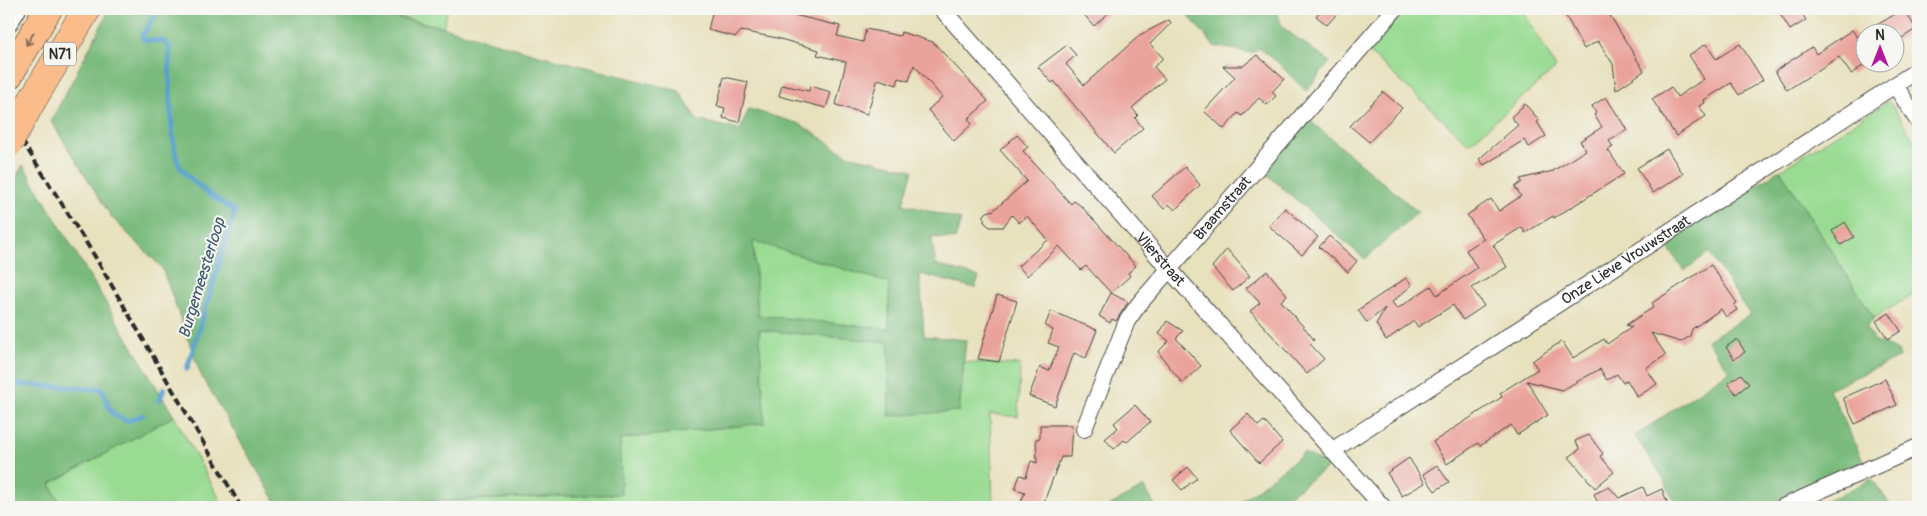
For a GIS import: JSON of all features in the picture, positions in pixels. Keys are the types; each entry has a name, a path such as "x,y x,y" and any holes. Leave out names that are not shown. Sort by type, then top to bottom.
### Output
{"highway":[{"name":"N71","path":"10,73 48,9"},
{"name":"N71","path":"9,143 87,9"}],"street":[{"path":"9,24 18,9"},
{"name":"Vlierstraat","path":"942,9 1168,269 1383,507"},
{"name":"Braamstraat","path":"1084,428 1127,321 1168,269 1395,9"},
{"name":"Onze Lieve Vrouwstraat","path":"1333,450 1918,70"},
{"path":"1896,85 1918,120"},
{"path":"1782,507 1918,447"}],"green space":[{"path":"110,9 354,9 443,27 535,54 679,91 697,120 740,130 749,109 800,124 847,155 913,170 903,204 961,220 955,239 931,237 936,265 979,277 975,288 920,274 924,336 966,340 959,411 889,416 889,342 759,330 765,423 620,439 621,494 279,507 201,375 162,268 112,218 51,121","holes":["753,241 889,283 889,329 758,315"]},
{"path":"364,9 448,9 443,27"},
{"path":"1183,9 1275,9 1283,28 1330,62 1306,91 1275,60 1259,48 1251,53 1214,46"},
{"path":"1405,9 1522,9 1556,68 1469,144 1369,52"},
{"path":"1889,101 1918,147 1918,292 1874,318 1780,170"},
{"path":"1309,120 1418,212 1365,259 1264,172"},
{"path":"23,165 174,416 50,484 62,507 9,507 9,191"},
{"path":"1780,170 1874,318 1866,328 1874,340 1898,351 1900,357 1829,389 1864,463 1762,507 1677,507 1661,474 1635,436 1729,371 1707,340 1750,315 1709,252 1684,271 1665,243"},
{"path":"753,241 889,283 889,330 758,315"},
{"path":"759,330 889,342 889,415 959,411 964,362 1020,365 1018,417 990,414 993,507 318,507 621,494 620,439 764,423"},
{"path":"174,416 224,507 62,507 50,484"},
{"path":"1304,453 1329,466 1273,507 1234,507"},
{"path":"1872,479 1892,507 1815,507"},
{"path":"1144,487 1156,507 1107,507"}],"building":[{"path":"713,9 753,9 772,12 773,9 779,9 795,12 794,15 840,26 837,36 863,42 866,29 900,36 901,32 933,42 988,101 968,119 972,124 954,141 928,110 942,97 914,65 909,81 899,78 897,85 878,79 867,114 836,105 846,62 817,55 819,50 777,38 741,31 736,37 708,30"},
{"path":"1079,9 1113,9 1094,26"},
{"path":"1322,9 1341,9 1327,25 1316,16"},
{"path":"1562,9 1606,9 1644,71 1616,90 1613,64 1598,41 1584,49"},
{"path":"1777,9 1799,9 1806,20 1790,30"},
{"path":"1904,9 1916,29 1904,37 1904,22 1882,22"},
{"path":"1169,20 1171,23 1150,44 1163,58 1154,67 1165,79 1132,108 1138,115 1135,118 1143,128 1114,153 1054,81 1052,83 1038,67 1067,45 1076,55 1066,64 1084,85 1140,35"},
{"path":"1852,30 1854,33 1854,72 1851,74 1839,57 1787,90 1775,71 1812,47 1816,54"},
{"path":"1706,44 1716,59 1740,44 1763,80 1739,95 1731,83 1704,100 1705,103 1699,106 1706,116 1676,136 1652,99 1671,87 1677,97 1704,79 1689,55"},
{"path":"1257,55 1284,79 1272,92 1276,96 1267,105 1259,98 1242,116 1238,113 1224,129 1204,111 1235,77 1223,66 1243,66"},
{"path":"724,77 748,82 739,122 723,118 725,108 717,106"},
{"path":"782,85 809,91 810,86 831,92 826,108 779,96"},
{"path":"1383,92 1402,108 1369,142 1350,126"},
{"path":"1606,97 1627,130 1609,141 1613,147 1608,150 1624,174 1554,218 1553,216 1525,233 1522,227 1493,245 1507,267 1472,288 1484,306 1463,320 1453,305 1418,327 1414,321 1386,340 1376,324 1385,308 1367,323 1358,310 1406,278 1412,285 1392,302 1397,309 1431,286 1437,295 1477,268 1466,250 1484,239 1467,215 1491,199 1499,211 1521,196 1515,187 1522,182 1520,179 1553,171 1586,150 1580,141 1602,127 1594,115 1596,113 1592,106"},
{"path":"1525,104 1539,120 1537,122 1546,136 1529,147 1524,140 1484,165 1479,159 1518,125 1511,117"},
{"path":"1017,135 1028,147 1023,151 1071,204 1074,201 1081,206 1136,266 1128,273 1130,276 1111,293 1086,266 1081,270 1059,246 1027,276 1018,266 1048,240 1027,216 1019,223 1012,215 1003,227 990,227 984,222 984,215 987,212 994,210 1027,181 1000,150"},
{"path":"1667,149 1683,174 1653,193 1637,168"},
{"path":"1185,167 1200,185 1175,210 1169,204 1164,209 1152,196"},
{"path":"1285,208 1318,237 1302,255 1269,226"},
{"path":"1845,222 1854,237 1841,245 1832,231"},
{"path":"1329,236 1357,261 1348,272 1319,247"},
{"path":"1227,249 1250,276 1233,291 1212,267"},
{"path":"1711,265 1737,303 1734,305 1737,310 1726,317 1721,309 1692,329 1690,336 1681,342 1651,333 1666,355 1646,368 1657,384 1637,397 1627,380 1623,383 1617,374 1607,380 1600,369 1562,390 1527,381 1548,415 1517,435 1511,425 1480,446 1478,443 1447,464 1433,442 1502,397 1500,393 1538,369 1532,361 1562,341 1573,358 1604,339 1607,344 1632,327 1626,325 1654,307 1652,303"},
{"path":"1267,271 1287,295 1281,301 1314,340 1310,344 1324,359 1307,374 1250,311 1260,303 1246,288"},
{"path":"1111,293 1128,302 1116,321 1112,319 1110,323 1099,316"},
{"path":"997,295 1017,301 999,362 978,359"},
{"path":"1051,311 1097,330 1086,358 1074,353 1055,406 1029,396 1040,367 1049,371 1059,347 1048,343 1053,330 1045,326"},
{"path":"1889,313 1901,331 1888,339 1876,321"},
{"path":"1167,321 1183,331 1176,338 1201,366 1182,383 1158,352 1169,341 1159,334"},
{"path":"1737,339 1745,352 1734,359 1726,347"},
{"path":"1741,374 1749,384 1736,394 1728,383"},
{"path":"1885,379 1897,405 1855,424 1843,398"},
{"path":"1135,405 1150,422 1127,442 1124,440 1114,449 1105,439 1118,428 1114,423"},
{"path":"1248,414 1258,426 1264,421 1282,442 1259,463 1230,430"},
{"path":"1040,425 1072,425 1070,457 1061,457 1042,507 1019,507 1025,492 1015,489 1020,475 1026,477 1031,461 1037,463 1036,439 1040,438"},
{"path":"1589,435 1603,454 1600,456 1614,472 1595,488 1569,457 1580,449 1575,441"},
{"path":"1409,458 1425,483 1402,496 1387,473"},
{"path":"1437,465 1449,482 1435,491 1423,474"},
{"path":"1188,467 1197,478 1182,490 1173,480"},
{"path":"1609,487 1619,498 1643,487 1647,496 1662,489 1669,507 1597,507 1599,506 1594,494"}],"waterway":[{"name":"Burgemeesterloop","path":"159,9 142,36 144,40 163,41 169,46 172,129 177,159 181,168 193,181 235,211 187,369"},
{"name":"Burgemeesterloop","path":"9,384 102,389 110,409 115,415 127,421 143,415"},
{"name":"Burgemeesterloop","path":"160,400 164,388"}],"railway":[{"path":"9,120 94,255 241,507"}]}
